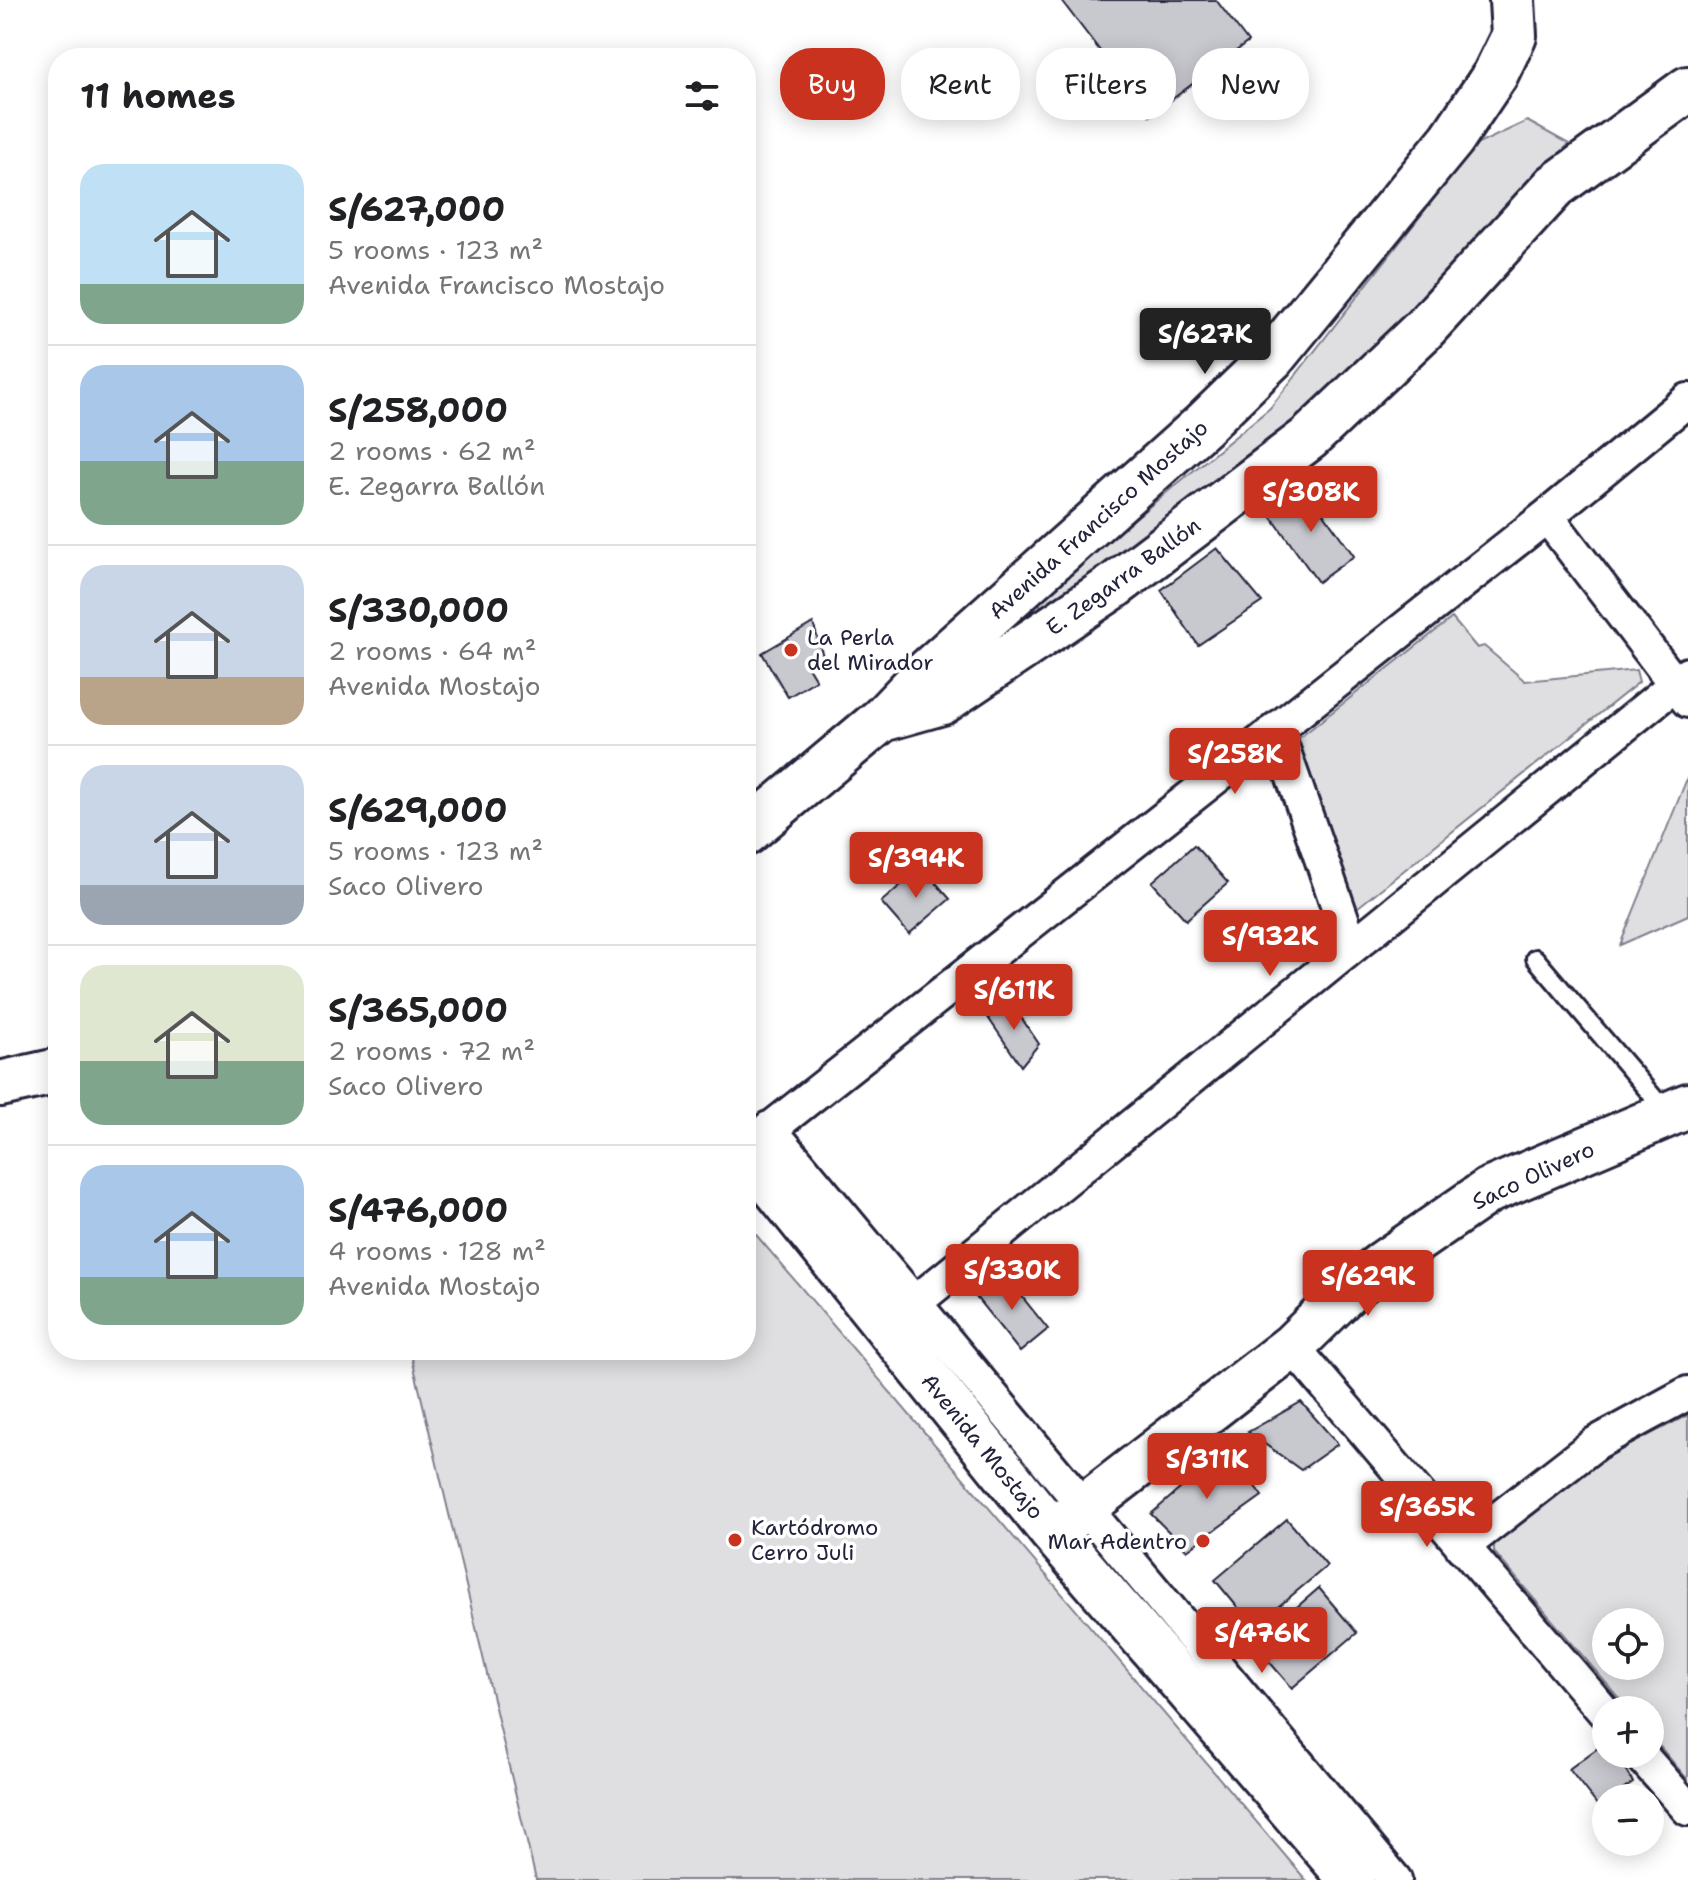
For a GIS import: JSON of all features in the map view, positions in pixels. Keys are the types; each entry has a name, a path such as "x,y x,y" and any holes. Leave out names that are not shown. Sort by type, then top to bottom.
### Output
{"street":[{"name":"Avenida Francisco Mostajo","path":"882,719 929,670 1203,425 1273,357 1460,126 1495,75 1514,36 1512,0"},
{"name":"E. Zegarra Ballón","path":"756,825 882,719 942,702 1114,586 1309,438 1423,330 1555,186 1688,89"},
{"path":"756,1141 1547,516 1688,400"},
{"path":"900,1315 1352,947 1683,686 1547,516"},
{"path":"1276,729 1352,947"},
{"path":"0,1084 48,1073"},
{"name":"Saco Olivero","path":"1069,1519 1292,1346 1348,1291 1488,1191 1678,1110"},
{"name":"Avenida Mostajo","path":"756,1145 1069,1519 1352,1880"},
{"path":"1292,1346 1592,1698"},
{"path":"1462,1547 1596,1443 1688,1393"},
{"path":"1069,1519 1395,1880"},
{"path":"1652,1768 1688,1809"}],"lane":[{"path":"1535,958 1678,1110"}],"shaded area":[{"path":"1527,121 1569,144 1289,436 1055,615 1034,601 1270,408 1476,145"},
{"path":"1452,618 1477,648 1484,646 1525,681 1636,670 1639,682 1357,908 1289,746"},
{"path":"1688,776 1688,915 1620,945"},
{"name":"Kartódromo Cerro Juli","path":"756,1235 1306,1880 536,1880 412,1360 756,1360"},
{"path":"1688,1415 1688,1780 1664,1752 1664,1696 1617,1696 1603,1680 1664,1680 1664,1608 1592,1608 1592,1667 1494,1552 1494,1541 1600,1460"}],"building":[{"path":"1061,0 1216,0 1248,42 1240,48 1192,48 1192,84 1176,96 1176,48 1098,48"},
{"path":"1304,486 1354,556 1318,582 1268,512"},
{"path":"1217,548 1262,602 1198,645 1161,590"},
{"path":"813,623 823,656 807,665 816,680 788,697 762,653"},
{"path":"1194,845 1228,883 1186,920 1152,882"},
{"path":"922,867 950,899 909,934 881,902"},
{"path":"1010,1001 1039,1044 1021,1066 987,1016"},
{"path":"1003,1273 1048,1329 1020,1352 975,1296"},
{"path":"1301,1402 1338,1444 1301,1470 1248,1432"},
{"path":"1227,1448 1262,1496 1187,1550 1151,1514"},
{"path":"1287,1519 1327,1566 1254,1627 1215,1580"},
{"path":"1319,1588 1357,1633 1292,1688 1254,1644"},
{"path":"1592,1752 1592,1768 1626,1768 1633,1783 1592,1784 1592,1798 1569,1769"}],"place":[{"name":"La Perla del Mirador","path":"791,650"},
{"name":"Kartódromo Cerro Juli","path":"735,1540"},
{"name":"Mar Adentro","path":"1203,1541"}]}
